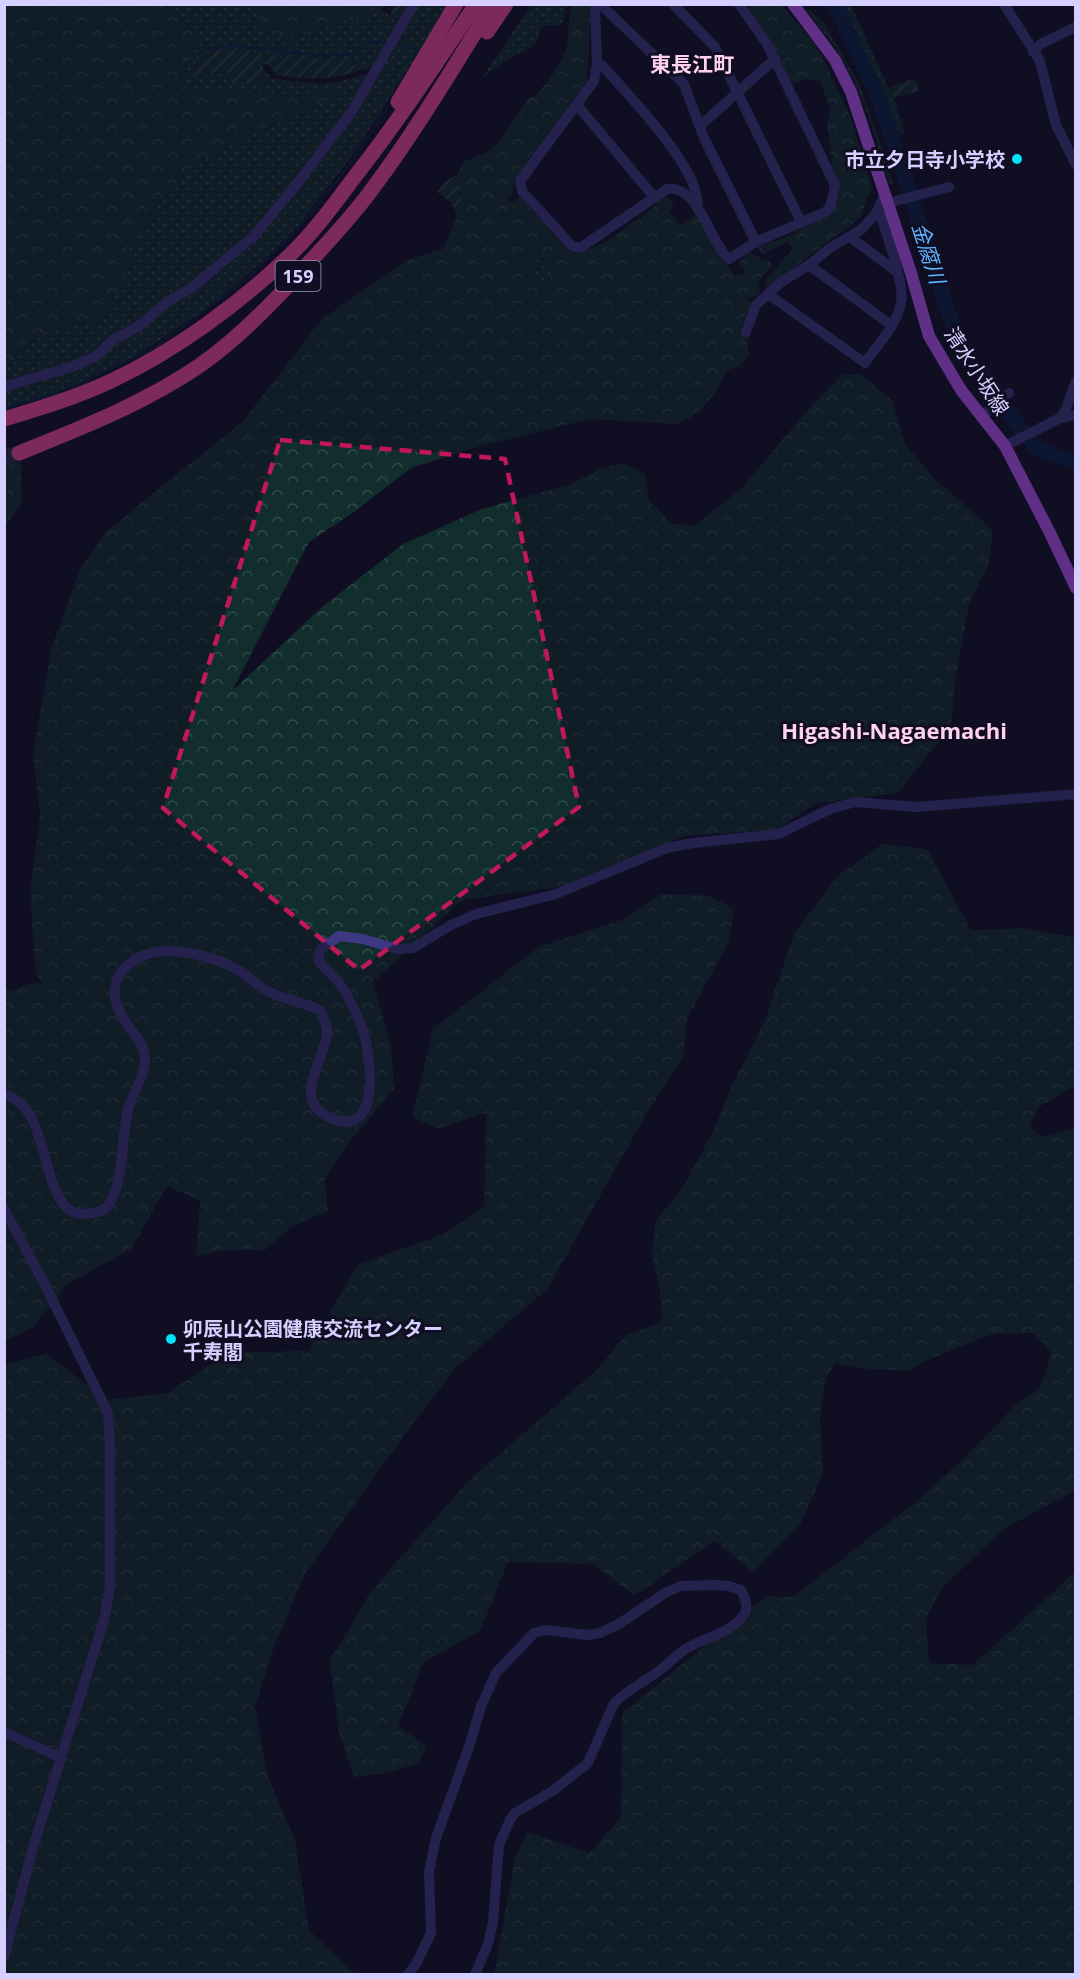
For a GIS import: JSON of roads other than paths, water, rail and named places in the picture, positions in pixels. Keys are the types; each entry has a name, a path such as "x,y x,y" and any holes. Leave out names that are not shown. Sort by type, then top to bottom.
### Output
{"highway":[{"name":"159","path":"323,218 381,130 456,4"},
{"name":"159","path":"4,419 52,405 112,380 189,336 264,279 291,254 323,218 382,142 476,4"},
{"name":"159","path":"393,159 493,4"},
{"name":"159","path":"19,453 101,420 153,394 200,365 243,330 343,225 447,89 506,4"}],"main road":[{"name":"清水小坂線","path":"793,4 835,60 851,92 929,336 961,390 1009,443 1076,588"}],"street":[{"path":"4,387 74,366 98,355 113,340 140,326 166,303 190,289 254,236 352,111 414,4"},
{"path":"739,4 775,59 835,185 830,208 727,258 684,191 667,189 580,248 572,246 530,201 522,191 520,181 594,81 597,63 595,9 598,4 684,84 704,138 756,242"},
{"path":"673,4 715,47 801,222"},
{"path":"1004,4 1040,61 1056,125 1076,165"},
{"path":"1033,52 1042,43 1076,27"},
{"path":"701,125 775,59"},
{"path":"597,63 603,66 673,148 695,187 697,208"},
{"path":"577,105 655,198"},
{"path":"746,332 756,305 781,282 862,229 877,213 886,198 949,187"},
{"path":"768,294 865,363 891,325 902,302 897,272 881,216 877,213"},
{"path":"850,237 897,272"},
{"path":"808,265 891,325"},
{"path":"1054,420 1066,409 1076,381"},
{"path":"985,414 1009,393"},
{"path":"1009,443 1054,420 1076,415"},
{"path":"4,1094 21,1103 31,1118 60,1198 72,1211 91,1214 102,1211 110,1204 118,1178 129,1106 145,1062 144,1049 116,1008 115,987 122,970 140,957 153,952 178,952 218,961 242,973 267,991 320,1010 327,1033 312,1085 312,1096 316,1108 332,1119 343,1122 354,1120 361,1115 370,1096 370,1062 364,1032 347,996 341,985 318,960 321,949 339,936 397,949 413,948 451,925 476,914 556,894 667,848 778,834 830,809 855,802 917,807 1076,794"},
{"path":"4,1209 43,1281 108,1413 111,1449 110,1586 96,1650 34,1844 4,1957"},
{"path":"408,1974 416,1964 431,1933 429,1872 434,1848 482,1706 496,1673 534,1633 558,1630 587,1635 600,1633 620,1624 665,1593 681,1586 722,1585 741,1590 747,1602 744,1615 731,1627 680,1652 657,1673 621,1696 614,1703 588,1763 554,1790 515,1814 510,1820 499,1845 493,1923 488,1944 475,1974"},
{"path":"4,1732 62,1758"}],"waterway":[{"name":"金腐川","path":"835,4 880,101 945,303 968,357 1038,449 1076,463"},
{"path":"202,51 232,45 324,56 351,54 370,43 388,41"},
{"path":"397,43 422,51"},
{"path":"4,408 54,395 153,349 252,275 309,216 355,157 391,101"}],"tunnel":[{"path":"4,457 19,453"}],"place":[{"name":"市立夕日寺小学校","path":"1017,159"},
{"name":"卯辰山公園健康交流センター 千寿閣","path":"171,1339"}],"district":[{"name":"東長江町","path":"692,64"},
{"name":"Higashi-Nagaemachi","path":"894,730"}]}
